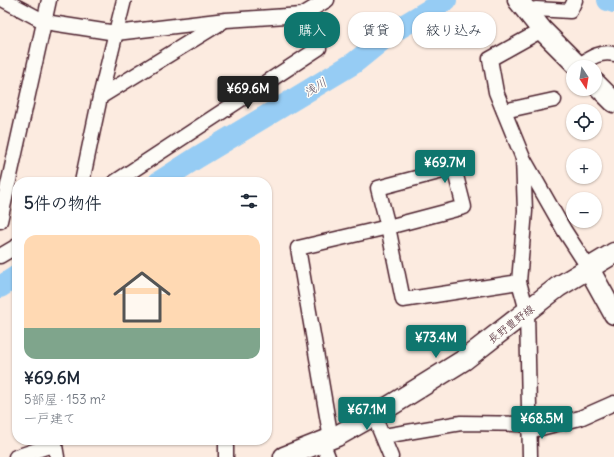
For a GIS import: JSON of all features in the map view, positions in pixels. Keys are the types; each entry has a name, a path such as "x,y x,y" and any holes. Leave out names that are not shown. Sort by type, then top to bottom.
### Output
{"street":[{"path":"0,221 50,0"},
{"path":"83,177 100,97 124,0"},
{"path":"307,12 327,0"},
{"path":"4,3 45,22 116,33 226,20 284,16"},
{"path":"572,6 536,9 490,59 496,92 523,158 564,230 588,267 614,314"},
{"path":"530,15 572,60"},
{"path":"100,97 226,20"},
{"path":"123,177 319,48"},
{"path":"588,60 605,52 614,54"},
{"path":"602,90 614,102"},
{"path":"504,111 554,100"},
{"path":"523,158 525,211 519,282 527,311 530,457"},
{"path":"327,446 298,248 388,227 464,207 454,168 378,188 388,227 403,300 519,282"},
{"path":"0,256 12,249"},
{"name":"長野豊野線","path":"284,457 327,446 464,360 558,287 614,252"},
{"path":"384,436 461,423 529,428 580,418 614,402"},
{"path":"374,416 384,436 391,457"},
{"path":"226,445 226,457"},
{"path":"16,457 56,447"}],"waterway":[{"name":"浅川","path":"167,177 354,63 391,33 446,0"},
{"path":"608,0 614,2"},
{"name":"浅川","path":"0,287 12,279"}]}
